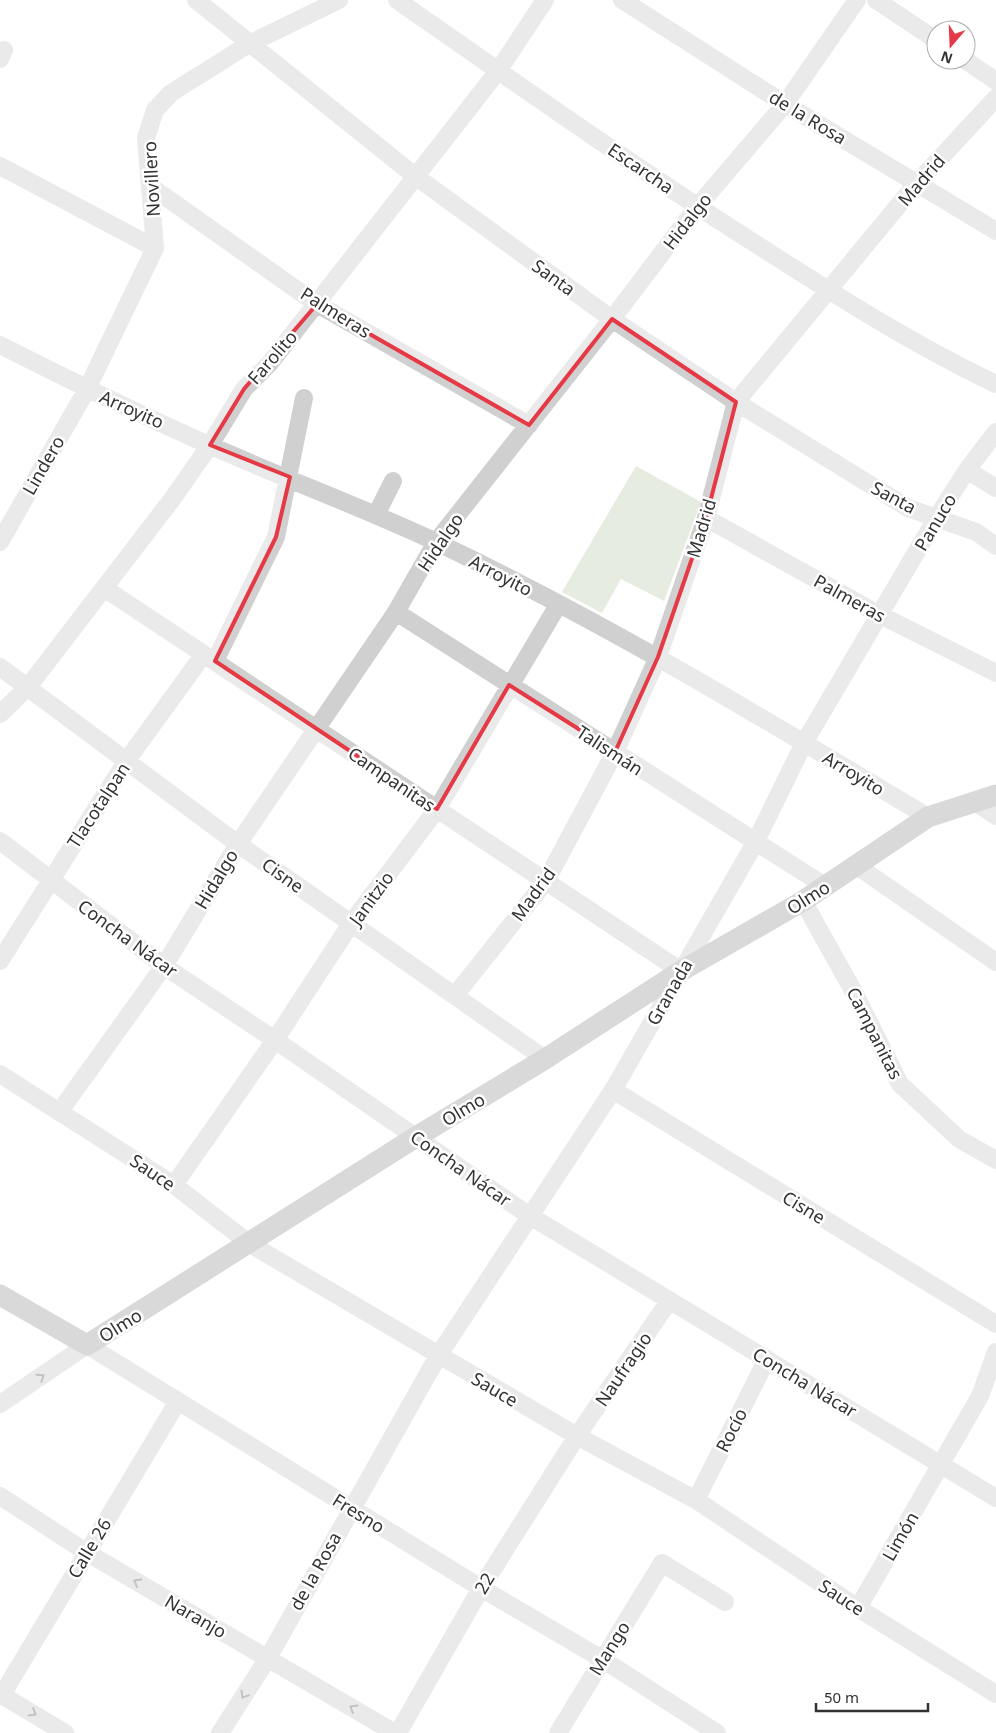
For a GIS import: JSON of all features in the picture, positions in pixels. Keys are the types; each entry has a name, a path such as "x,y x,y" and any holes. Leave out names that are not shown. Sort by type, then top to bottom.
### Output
{"main road":[{"name":"Olmo","path":"88,1345 416,1137 546,1059 681,971 803,901 928,817 996,795"},
{"name":"Fresno","path":"0,1295 88,1345"}],"street":[{"name":"Santa","path":"196,0 415,176 612,319 736,402 908,508 976,532 996,546"},
{"name":"Novillero","path":"155,248 146,138 155,110 171,94 250,44 339,0"},
{"name":"Escarcha","path":"397,0 697,207 829,291 964,369 996,384"},
{"name":"Farolito","path":"0,714 28,687 173,498 210,444 244,389 270,363 498,71 545,0"},
{"name":"de la Rosa","path":"622,0 785,104 996,231"},
{"name":"Hidalgo","path":"60,1111 164,966 238,844 396,612 436,542 612,319 697,207 785,104 857,0"},
{"path":"876,0 926,33"},
{"path":"976,67 996,80"},
{"name":"Madrid","path":"456,994 546,881 615,752 658,658 706,518 736,402 917,183 996,98"},
{"path":"0,166 155,248 87,389"},
{"name":"Palmeras","path":"150,186 317,304 529,425"},
{"name":"Arroyito","path":"0,345 87,389 436,542 658,658 928,817"},
{"name":"Lindero","path":"2,532 87,389"},
{"name":"Tlacotalpan","path":"0,961 49,880 127,760 209,658 276,537 290,478 304,398"},
{"name":"Panuco","path":"880,615 937,517 967,470 996,432"},
{"path":"967,470 996,488"},
{"path":"376,515 394,481"},
{"name":"Palmeras","path":"706,518 880,615 996,673"},
{"name":"Campanitas","path":"104,588 681,971"},
{"name":"Janitzio","path":"174,1186 275,1040 352,922 437,809 558,605"},
{"name":"Talismán","path":"396,612 755,843 826,886"},
{"name":"Granada","path":"438,1356 613,1090 755,843 804,743 880,615"},
{"name":"Cisne","path":"0,666 238,844 456,994 546,1059"},
{"path":"975,802 996,816"},
{"name":"Concha Nácar","path":"0,841 164,966 275,1040 530,1216 996,1498"},
{"path":"857,866 996,962"},
{"name":"Campanitas","path":"803,901 855,994 900,1084 959,1139 996,1160"},
{"name":"Sauce","path":"0,1074 174,1186 250,1244 576,1436 696,1500 858,1608 996,1694"},
{"name":"Cisne","path":"613,1090 996,1324"},
{"name":"Naufragio","path":"576,1436 669,1301"},
{"name":"Fresno","path":"88,1345 350,1508 602,1659 717,1733"},
{"name":"Olmo","path":"0,1404 88,1345"},
{"name":"Limón","path":"858,1608 980,1396 996,1352"},
{"name":"de la Rosa","path":"220,1733 268,1658 350,1508 438,1356"},
{"name":"Rocío","path":"696,1500 767,1359"},
{"name":"Calle 26","path":"1,1695 178,1401"},
{"name":"22","path":"396,1733 481,1588 576,1436"},
{"name":"Naranjo","path":"0,1496 86,1552 396,1733"},
{"name":"Mango","path":"558,1733 662,1563 725,1602"},
{"path":"1,1695 65,1733"}],"highlighted area":[{"path":"317,304 529,425 612,319 736,402 706,518 658,657 615,752 509,685 437,809 215,661 276,537 290,477 210,445 244,389"}],"shaded area":[{"path":"636,466 701,502 664,601 621,579 602,613 562,592"}]}
